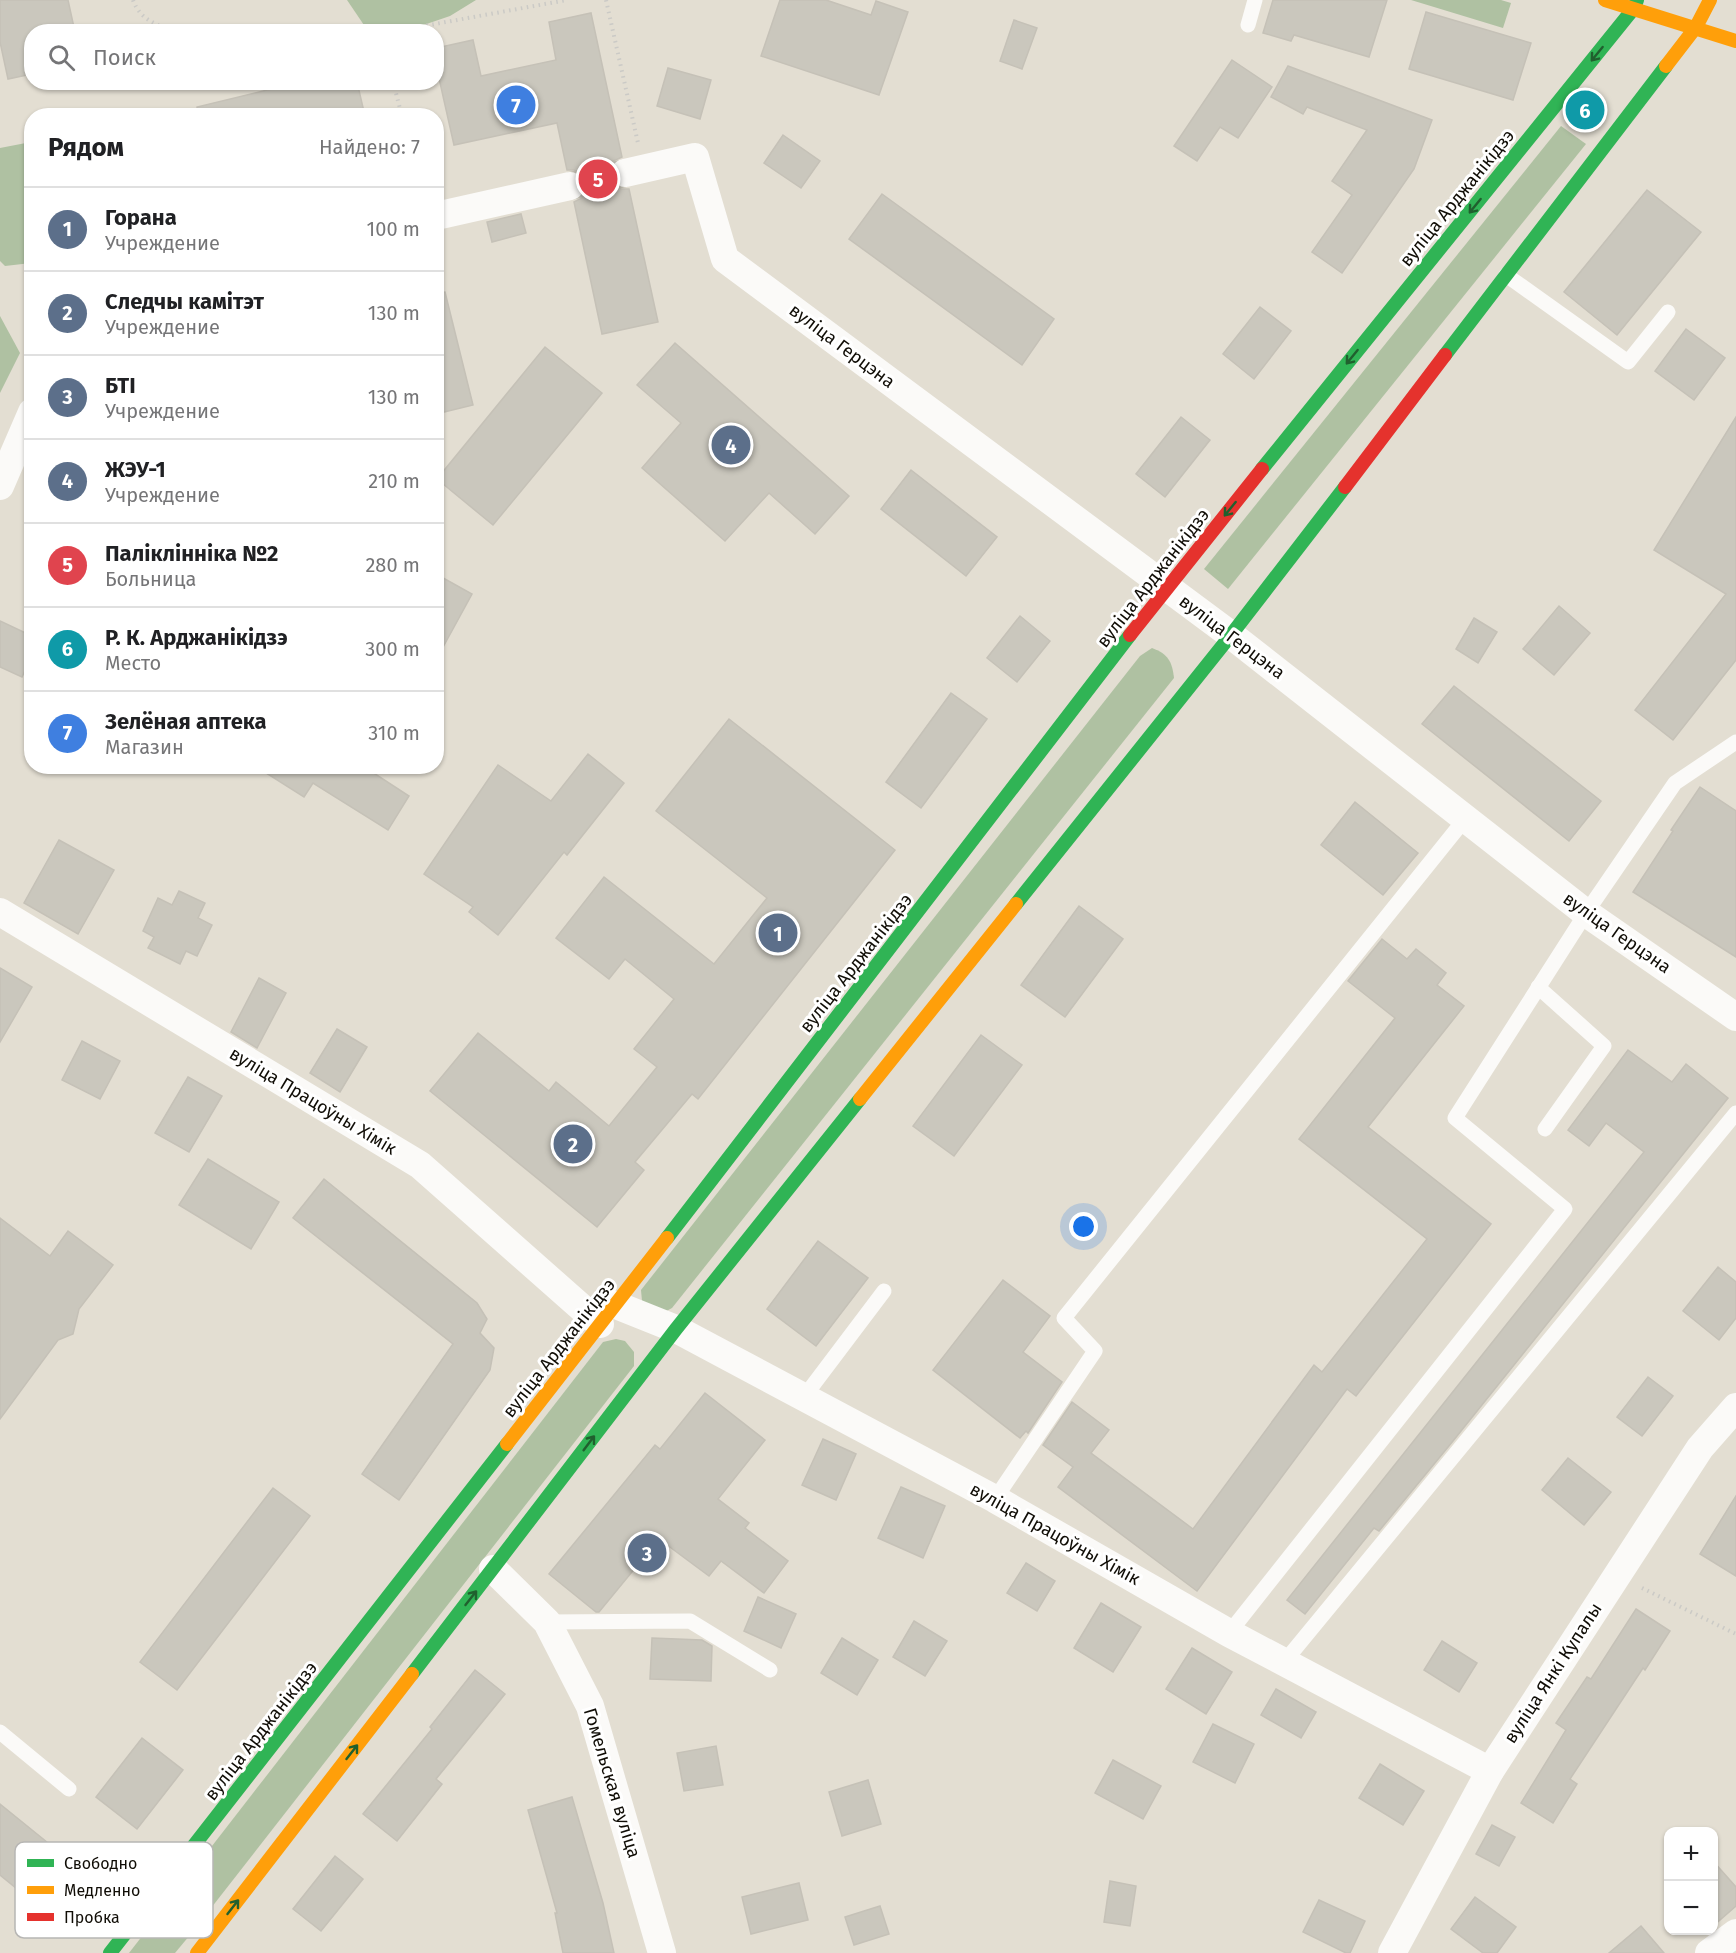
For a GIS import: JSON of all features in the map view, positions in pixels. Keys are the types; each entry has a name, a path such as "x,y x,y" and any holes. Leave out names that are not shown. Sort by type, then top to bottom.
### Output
{"main road":[{"path":"1605,0 1636,4 1736,41"},
{"path":"213,1932 676,1329 1231,636 1696,27 1710,0"},
{"name":"вуліца Арджанікідзэ","path":"197,1842 608,1315 1167,587 1636,4"},
{"name":"вуліца Арджанікідзэ","path":"110,1953 122,1938"},
{"path":"197,1953 209,1938"}],"street":[{"name":"вуліца Герцэна","path":"635,171 695,157 725,259 1167,587 1586,913 1736,1017"},
{"path":"444,214 570,186"},
{"path":"2,477 24,429"},
{"name":"вуліца Працоўны Хімік","path":"0,912 420,1165 608,1315 676,1329 995,1499 1229,1633 1490,1771"},
{"name":"вуліца Янкі Купалы","path":"1392,1953 1490,1771 1700,1448 1736,1407"},
{"name":"Гомельская вуліца","path":"493,1569 547,1622 590,1706 662,1953"},
{"path":"1710,1953 1736,1933"}],"lane":[{"path":"1248,25 1255,0"},
{"path":"1506,275 1628,362 1668,312"},
{"path":"1229,1633 1565,1209 1455,1118 1586,913 1675,783 1736,742"},
{"path":"995,1499 1095,1351 1064,1318 1465,819"},
{"path":"1538,987 1604,1046 1545,1129"},
{"path":"1285,1661 1736,1113"},
{"path":"804,1397 884,1291"},
{"path":"547,1622 690,1621 770,1670"},
{"path":"0,1732 69,1789"}],"path":[{"path":"133,0 135,8 147,21 154,24"},
{"path":"435,24 567,0"},
{"path":"606,0 635,171"},
{"path":"395,90 400,108"},
{"path":"1617,1576 1736,1634"}],"green space":[{"path":"347,0 476,0 450,16 427,24 363,24"},
{"path":"1411,0 1501,0 1511,3 1503,28"},
{"path":"1561,126 1586,144 1228,589 1204,569"},
{"path":"24,143 24,264 5,266 0,261 0,148"},
{"path":"0,316 20,353 0,393"},
{"path":"1152,648 1168,659 1174,678 672,1308 661,1314 642,1301 641,1290 1140,656"},
{"path":"616,1339 625,1341 634,1352 634,1366 213,1906 213,1845 603,1342"},
{"path":"141,1938 188,1938 175,1953 129,1953"}],"building":[{"path":"0,0 68,0 73,24 24,24 24,76 8,79 0,42"},
{"path":"780,0 826,0 871,15 876,1 908,12 879,95 761,56"},
{"path":"1273,0 1387,0 1369,57 1294,35 1291,41 1263,33"},
{"path":"1426,12 1531,43 1513,100 1409,69"},
{"path":"591,13 622,157 613,161 609,169 609,176 613,185 621,189 629,189 658,322 602,334 574,202 582,198 586,183 582,174 574,170 567,170 557,123 454,145 442,90 444,90 444,46 473,40 481,76 556,60 549,22"},
{"path":"1014,20 1037,28 1022,69 1000,61"},
{"path":"1232,60 1272,87 1238,138 1220,127 1197,161 1174,146"},
{"path":"1288,66 1432,120 1414,169 1342,273 1312,252 1352,195 1332,181 1367,130 1307,107 1303,114 1271,97"},
{"path":"668,68 711,80 700,119 657,106"},
{"path":"267,90 359,90 363,108 197,108"},
{"path":"783,135 820,161 801,188 764,163"},
{"path":"1647,190 1701,232 1617,335 1564,292"},
{"path":"882,194 1054,319 1022,365 849,239"},
{"path":"521,214 526,233 492,242 487,222"},
{"path":"444,292 473,405 444,412"},
{"path":"1260,307 1291,331 1254,379 1223,354"},
{"path":"1686,329 1725,358 1694,400 1655,371"},
{"path":"675,343 849,496 815,534 769,493 725,541 642,468 681,423 637,385"},
{"path":"545,347 602,393 493,525 444,485 444,470"},
{"path":"1181,417 1210,440 1165,497 1136,474"},
{"path":"1736,417 1736,660 1673,740 1635,710 1726,594 1654,550"},
{"path":"911,470 997,537 966,576 881,509"},
{"path":"444,578 472,594 444,645"},
{"path":"1559,606 1590,633 1554,675 1523,649"},
{"path":"1020,616 1050,641 1017,682 987,658"},
{"path":"1474,618 1497,632 1478,663 1456,649"},
{"path":"0,621 24,632 24,673 22,677 0,667"},
{"path":"1454,686 1601,801 1569,841 1422,724"},
{"path":"951,693 987,719 921,808 886,782"},
{"path":"729,719 895,850 698,1099 692,1094 635,1162 644,1170 597,1227 430,1091 478,1033 549,1091 556,1082 609,1126 657,1067 634,1049 674,999 625,959 609,979 556,938 604,877 714,964 767,898 656,811"},
{"path":"588,754 624,783 567,855 564,852 498,935 469,912 473,907 424,874 498,765 551,801"},
{"path":"268,774 375,774 409,796 388,830 313,783 304,797"},
{"path":"1700,787 1736,811 1736,957 1633,892"},
{"path":"1355,802 1418,853 1383,895 1321,845"},
{"path":"59,840 114,870 78,934 24,903"},
{"path":"179,891 205,903 198,918 212,925 197,956 186,951 180,964 148,948 154,937 143,931 158,898 172,905"},
{"path":"1079,906 1123,939 1065,1017 1021,985"},
{"path":"1382,939 1407,959 1416,949 1446,973 1437,985 1464,1006 1368,1127 1491,1224 1356,1396 1347,1389 1197,1591 1058,1487 1073,1467 1043,1445 1072,1402 1109,1430 1091,1453 1193,1529 1314,1365 1322,1372 1427,1239 1299,1139 1395,1018 1348,981"},
{"path":"0,968 32,987 0,1042"},
{"path":"259,978 286,993 257,1048 231,1032"},
{"path":"337,1029 367,1047 340,1092 310,1073"},
{"path":"981,1035 1022,1065 954,1156 913,1126"},
{"path":"82,1041 120,1061 100,1099 62,1080"},
{"path":"1628,1050 1672,1082 1686,1064 1728,1098 1453,1441 1379,1531 1374,1528 1305,1614 1287,1600 1644,1152 1606,1123 1589,1146 1568,1130"},
{"path":"188,1077 222,1096 189,1152 155,1133"},
{"path":"208,1159 279,1202 251,1249 179,1205"},
{"path":"324,1179 477,1303 487,1319 480,1333 494,1348 490,1370 399,1500 362,1474 453,1344 293,1218"},
{"path":"0,1218 50,1256 68,1231 113,1265 79,1309 73,1334 58,1340 0,1419"},
{"path":"818,1241 868,1278 816,1346 767,1309"},
{"path":"1718,1267 1736,1282 1736,1318 1719,1340 1683,1311"},
{"path":"1003,1280 1050,1316 1023,1352 1062,1382 1028,1433 1026,1431 1020,1438 933,1370"},
{"path":"1648,1377 1673,1396 1642,1436 1617,1417"},
{"path":"705,1393 765,1440 718,1499 749,1523 745,1528 788,1561 764,1593 721,1561 709,1576 659,1539 599,1612 596,1612 549,1574 655,1445 660,1449"},
{"path":"823,1439 856,1454 836,1500 802,1485"},
{"path":"1568,1458 1611,1492 1584,1525 1542,1490"},
{"path":"901,1487 945,1506 923,1558 878,1538"},
{"path":"273,1488 310,1516 177,1690 140,1662"},
{"path":"1736,1496 1736,1576 1700,1554"},
{"path":"1026,1563 1055,1581 1037,1611 1007,1593"},
{"path":"758,1597 796,1614 781,1648 744,1631"},
{"path":"1101,1603 1141,1627 1113,1672 1074,1648"},
{"path":"1636,1609 1670,1631 1570,1779 1577,1784 1553,1823 1521,1803 1566,1730 1556,1723 1587,1677 1591,1679"},
{"path":"914,1621 947,1641 925,1676 893,1657"},
{"path":"652,1638 702,1640 712,1646 711,1681 650,1679"},
{"path":"842,1638 878,1660 857,1695 821,1673"},
{"path":"1442,1641 1477,1663 1459,1692 1424,1670"},
{"path":"1192,1648 1232,1672 1206,1714 1166,1689"},
{"path":"475,1670 505,1694 436,1779 442,1784 397,1841 363,1814 432,1729 430,1727"},
{"path":"1276,1689 1316,1712 1301,1738 1261,1715"},
{"path":"1213,1724 1254,1744 1235,1783 1193,1762"},
{"path":"142,1738 183,1770 137,1829 96,1797"},
{"path":"716,1746 723,1785 684,1791 677,1753"},
{"path":"1113,1760 1161,1786 1143,1819 1095,1793"},
{"path":"1380,1764 1424,1791 1403,1825 1359,1798"},
{"path":"868,1780 881,1824 842,1836 829,1792"},
{"path":"572,1797 603,1903 614,1953 563,1953 555,1913 557,1913 528,1810"},
{"path":"0,1804 47,1842 15,1842 15,1887 0,1875"},
{"path":"1492,1825 1515,1837 1499,1866 1476,1854"},
{"path":"335,1856 363,1879 321,1931 293,1909"},
{"path":"1718,1867 1736,1887 1736,1906 1718,1922"},
{"path":"1110,1881 1136,1886 1130,1926 1104,1922"},
{"path":"799,1883 808,1920 751,1934 742,1897"},
{"path":"1475,1897 1516,1927 1497,1953 1483,1953 1451,1929"},
{"path":"1319,1900 1365,1921 1350,1953 1303,1932"},
{"path":"880,1906 889,1934 854,1945 845,1917"},
{"path":"1641,1926 1664,1953 1609,1953"}],"tunnel":[{"path":"570,186 625,173"}],"traffic: fast":[{"path":"1262,469 1634,8 1637,0"},
{"path":"1445,355 1666,66"},
{"path":"1016,904 1231,635 1345,487"},
{"path":"667,1238 1130,635"},
{"path":"412,1674 676,1329 860,1099"},
{"path":"197,1842 507,1444"},
{"path":"110,1953 122,1938"}],"traffic: slow":[{"path":"1605,0 1736,41"},
{"path":"1666,66 1696,27 1710,0"},
{"path":"860,1099 1016,904"},
{"path":"507,1444 667,1238"},
{"path":"213,1932 412,1674"},
{"path":"197,1953 209,1938"}],"traffic: jam":[{"path":"1345,487 1445,355"},
{"path":"1130,635 1262,469"}],"place":[{"name":"Зелёная аптека","path":"516,105"},
{"name":"Р. К. Арджанікідзэ","path":"1585,110"},
{"name":"Паліклінніка №2","path":"598,179"},
{"name":"ЖЭУ-1","path":"731,445"},
{"name":"Горана","path":"778,933"},
{"name":"Следчы камітэт","path":"573,1144"},
{"name":"БТІ","path":"647,1553"}]}
